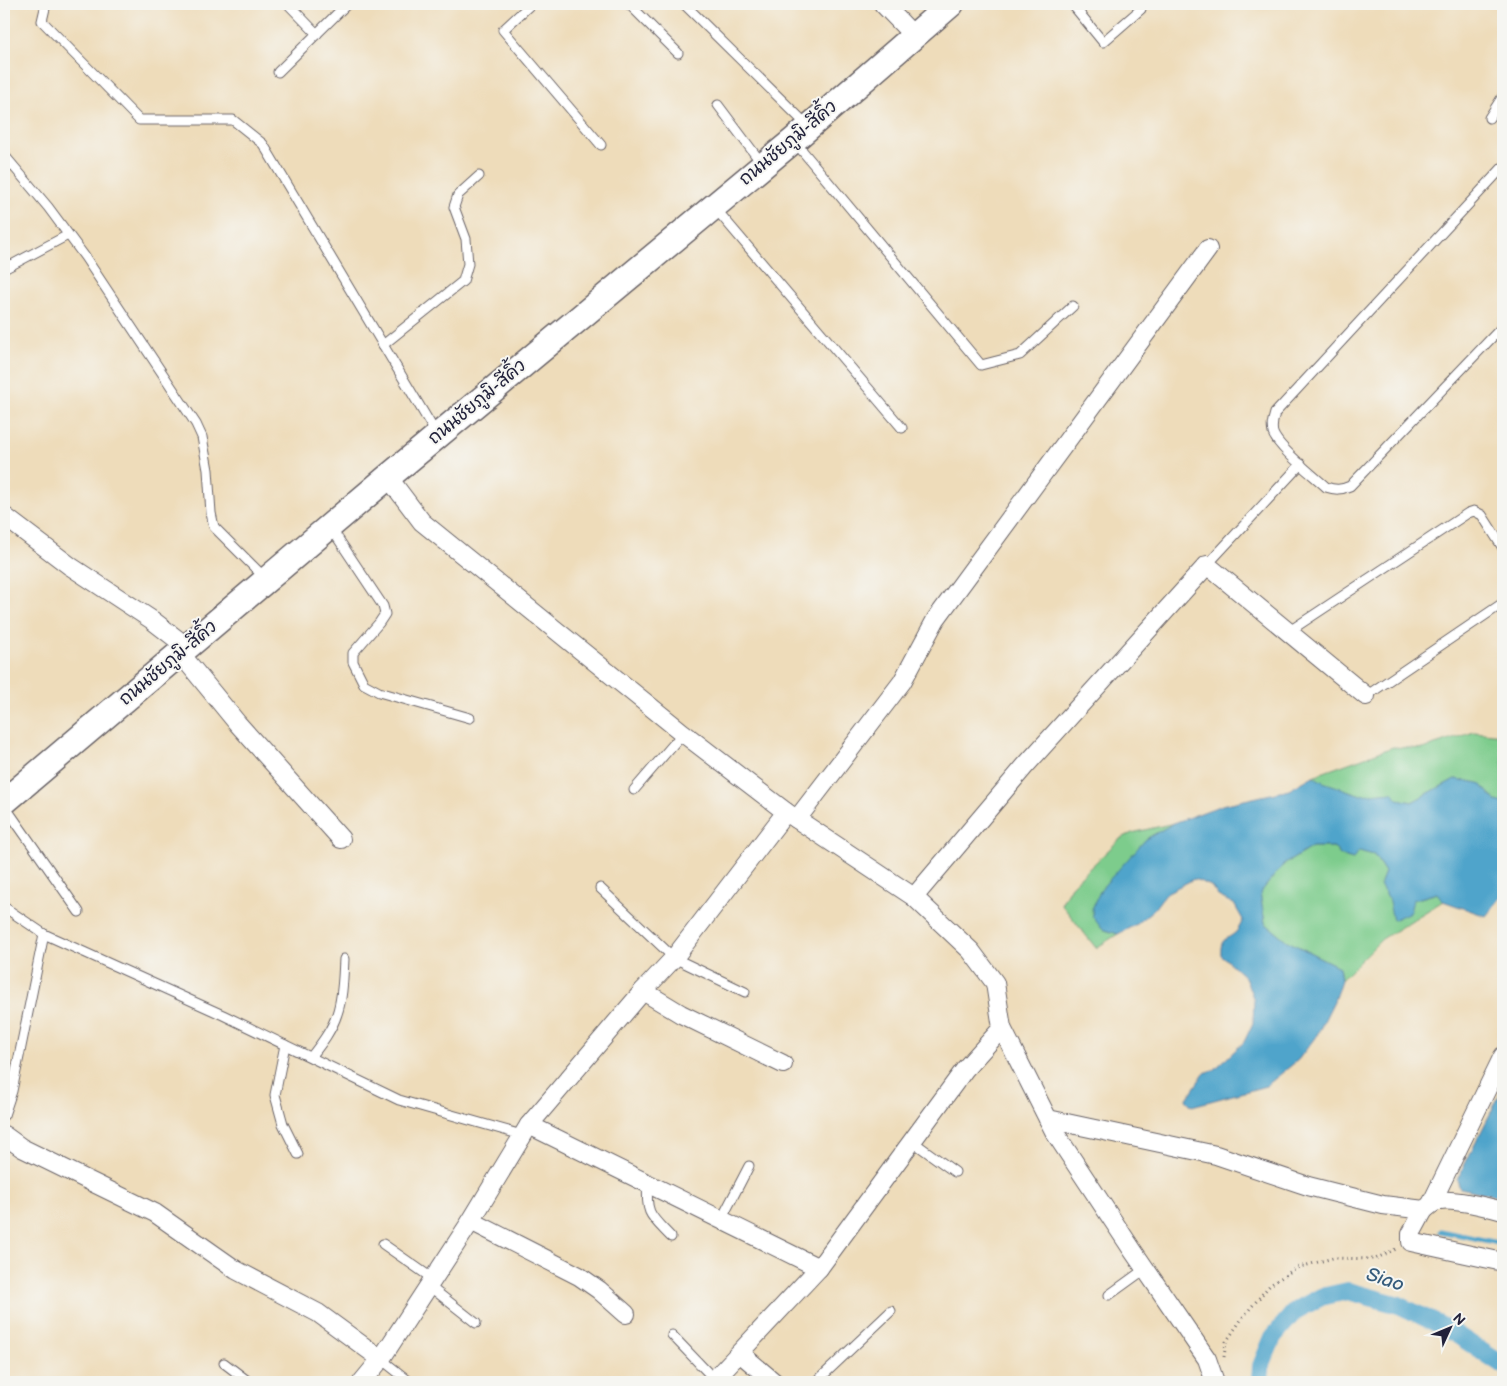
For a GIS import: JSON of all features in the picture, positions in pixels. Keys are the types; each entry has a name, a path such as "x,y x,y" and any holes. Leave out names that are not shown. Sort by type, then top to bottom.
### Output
{"main road":[{"name":"ถนนชัยภูมิ-สีคิ้ว","path":"4,803 388,477 764,165 913,35 952,4"}],"street":[{"path":"884,4 913,35"},
{"path":"362,1382 381,1359 472,1220 526,1130 643,991 674,958 902,682 936,619 1208,250"},
{"path":"388,477 422,522 683,733 791,816 914,897 971,950 995,983 1002,1028 1055,1133 1207,1359 1215,1382"},
{"path":"4,516 70,566 152,620 183,650 238,724 341,839"},
{"path":"914,897 1025,766 1207,565 1366,696"},
{"path":"643,991 681,1014 783,1064"},
{"path":"714,1381 819,1268 965,1069 1002,1028"},
{"path":"1419,1222 1503,1056"},
{"path":"1048,1118 1216,1155 1308,1186 1383,1205 1503,1262"},
{"path":"526,1130 648,1184 819,1268"},
{"path":"4,1135 22,1148 155,1213 236,1270 318,1313 381,1359"},
{"path":"1419,1222 1440,1200 1503,1211"},
{"path":"472,1220 579,1276 599,1290 626,1314"},
{"path":"741,1354 774,1382"}],"lane":[{"path":"46,4 42,21 139,120 233,120 262,144 437,436"},
{"path":"288,4 317,34"},
{"path":"278,72 348,4"},
{"path":"531,4 503,30 602,145"},
{"path":"629,4 678,53"},
{"path":"684,4 801,133 982,364 1020,355 1073,306"},
{"path":"1072,4 1103,42 1141,9"},
{"path":"1489,118 1503,96"},
{"path":"718,105 764,165"},
{"path":"4,155 68,234 196,424 202,437 208,470 211,513 214,527 266,580"},
{"path":"1503,167 1275,413 1272,425 1274,434 1280,444 1326,487 1334,490 1350,486 1503,326"},
{"path":"383,345 463,281 468,264 466,239 454,207 458,195 479,176"},
{"path":"714,205 902,428"},
{"path":"4,270 68,234"},
{"path":"1207,565 1301,464"},
{"path":"1288,632 1468,513 1474,511 1482,515 1503,548"},
{"path":"330,526 383,606 385,614 352,653 353,662 364,684 379,692 470,718"},
{"path":"1366,696 1503,603"},
{"path":"634,790 683,733"},
{"path":"4,803 79,912"},
{"path":"600,888 674,958 745,992"},
{"path":"4,907 44,934 311,1057 399,1100 526,1130"},
{"path":"4,1115 12,1091 44,934"},
{"path":"311,1057 324,1040 337,1014 344,959"},
{"path":"285,1045 274,1095 283,1124 298,1154"},
{"path":"912,1141 955,1172"},
{"path":"720,1220 749,1166"},
{"path":"648,1184 646,1201 649,1213 671,1237"},
{"path":"383,1244 431,1282 476,1323"},
{"path":"1110,1295 1145,1269"},
{"path":"816,1382 891,1311"},
{"path":"672,1335 714,1381"},
{"path":"381,1359 410,1382"},
{"path":"224,1363 250,1382"}],"path":[{"path":"1224,1359 1226,1342 1243,1317 1270,1285 1296,1268 1333,1258 1375,1259 1419,1222"}],"green space":[{"path":"1474,732 1503,735 1503,803 1496,801 1479,783 1455,779 1412,802 1397,799 1393,792 1361,795 1322,782 1313,776 1393,747 1423,749"},
{"path":"1174,823 1146,839 1102,929 1118,934 1096,948 1061,904 1071,886 1120,839 1132,833"},
{"path":"1312,847 1334,847 1340,855 1353,859 1359,851 1374,855 1385,872 1380,885 1388,898 1413,900 1438,893 1443,901 1382,939 1341,980 1339,967 1287,941 1265,923 1260,893 1283,865"}],"water":[{"path":"1313,776 1323,782 1361,795 1393,792 1398,799 1412,802 1455,779 1479,783 1496,801 1503,803 1503,895 1486,916 1443,901 1437,893 1413,900 1410,912 1393,920 1388,898 1380,885 1385,872 1374,855 1359,851 1353,859 1340,855 1334,847 1312,847 1283,865 1260,893 1265,923 1287,941 1339,967 1341,980 1334,1001 1317,1035 1298,1060 1266,1086 1192,1106 1186,1100 1204,1073 1214,1070 1244,1042 1253,1023 1254,1000 1245,977 1221,955 1224,940 1236,932 1243,920 1234,904 1218,896 1211,886 1194,879 1166,893 1154,909 1135,925 1118,934 1102,929 1093,917 1092,909 1101,889 1146,839 1174,823 1222,805 1289,790"},
{"path":"1503,1088 1503,1197 1460,1188 1457,1180"}],"waterway":[{"path":"1441,1231 1503,1244"},
{"name":"Siao","path":"1260,1382 1261,1366 1273,1337 1295,1311 1321,1297 1348,1291 1399,1305 1448,1329 1503,1365"}]}
